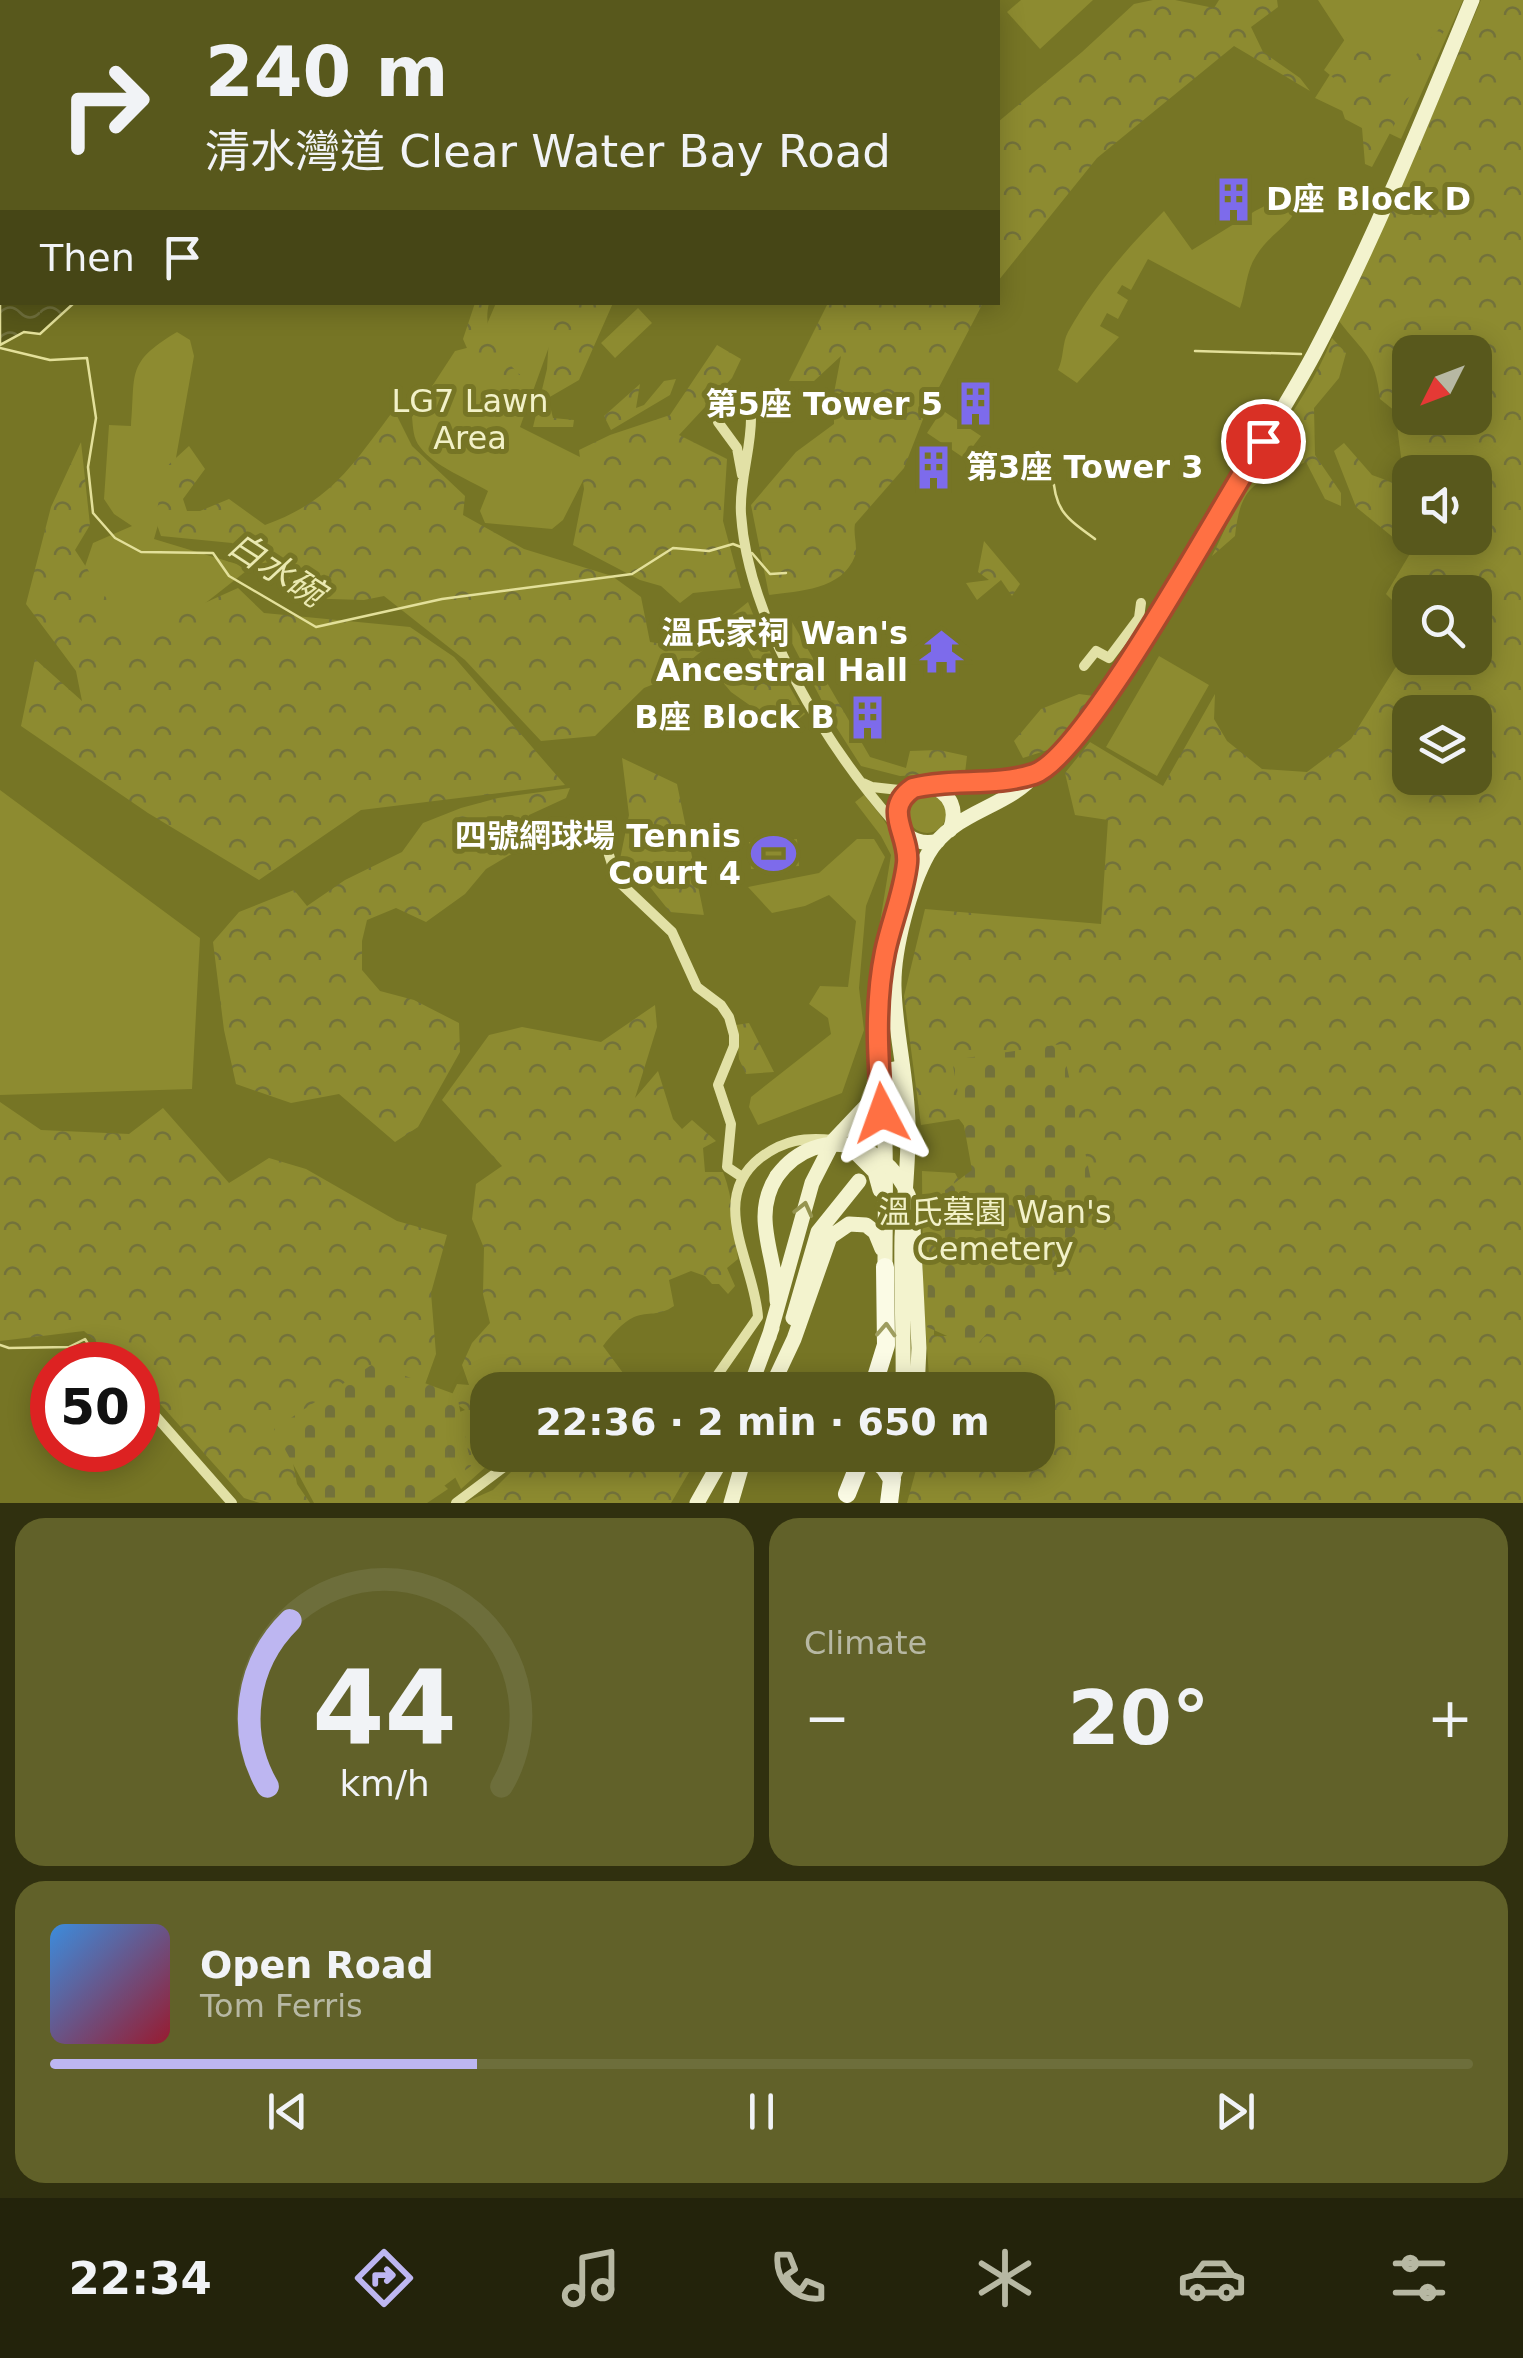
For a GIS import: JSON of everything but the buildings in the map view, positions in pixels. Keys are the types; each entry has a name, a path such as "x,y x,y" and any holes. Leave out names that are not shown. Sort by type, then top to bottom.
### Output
{"main road":[{"path":"903,833 918,843 944,835 988,804 1026,786 1066,748 1097,708 1166,602 1320,343 1406,158 1472,0"},
{"path":"756,1372 786,1287 807,1196 834,1140 871,1102 882,974 906,872 903,833 897,822 898,804 916,788 988,784 1036,774"},
{"path":"894,1108 890,1022 898,952 924,863 954,814 950,801 940,790 916,788"},
{"path":"894,990 908,1118 902,1241 903,1372"},
{"path":"877,1048 885,1146 886,1268 886,1345 878,1372"},
{"path":"834,1140 855,1150 875,1172 885,1208"},
{"path":"770,1337 777,1292 764,1215 777,1176 793,1159 814,1147 837,1143 867,1149 888,1163 903,1182 912,1207 917,1372"},
{"path":"776,1372 813,1242 824,1221 860,1181"},
{"path":"778,1372 798,1328 824,1248 834,1234 850,1224 871,1228 880,1243 886,1268"},
{"path":"848,1499 855,1472 866,1462 880,1463 892,1479"},
{"path":"697,1503 714,1472"},
{"path":"731,1503 740,1472"},
{"path":"848,1499 851,1472"},
{"path":"888,1503 894,1472"}],"street":[{"path":"742,474 736,448 718,416 729,403 740,403 748,410 750,426 741,492 744,540 758,597 796,676 858,780 903,833"},
{"path":"724,432 735,436 750,426"},
{"path":"1084,666 1096,651 1109,658 1139,618 1141,602"},
{"path":"858,780 872,787 916,788"},
{"path":"603,836 617,880 670,930 697,987 726,1011 734,1035 718,1088 731,1124 727,1167 742,1177"},
{"path":"719,1372 758,1317 737,1230 736,1204 742,1177 760,1158 792,1140 834,1140"},
{"path":"160,1421 232,1503"},
{"path":"456,1503 497,1472"}],"green space":[{"path":"1021,0 1093,0 1040,49 1007,12"},
{"path":"1175,0 1214,8 1219,0 1277,0 1278,7 1251,27 1263,52 1300,78 1310,91 1234,46 1097,158 1000,279 1000,120 1134,4"},
{"path":"1318,0 1463,0 1401,139 1315,98 1348,46"},
{"path":"1481,0 1523,0 1523,1503 907,1503 915,1472 1055,1472 1055,1372 929,1372 923,1292 922,1171 955,1173 963,1188 935,1224 934,1336 959,1336 991,1160 959,1119 921,1125 904,996 925,909 1101,924 1108,820 1075,815 1065,773 1090,742 1163,786 1215,694 1214,719 1227,741 1262,769 1307,772 1351,739 1392,673 1492,675 1492,575 1397,575 1409,555 1492,555 1492,455 1401,455 1398,435 1492,435 1492,335 1392,335 1392,409 1380,399 1371,363 1362,348 1339,321"},
{"path":"1454,12 1372,167 1365,164 1362,128 1345,119 1336,92 1337,81 1324,70 1354,26 1367,50 1395,70 1386,81 1394,89 1416,55"},
{"path":"1304,186 1291,218 1253,262 1240,308 1148,259 1131,290 1122,285 1117,293 1128,300 1118,319 1107,313 1100,326 1119,337 1077,383 1058,370 1066,336 1088,299 1164,211 1192,250"},
{"path":"474,305 489,305 491,337 509,364 527,381 520,402 508,408 480,378 463,339"},
{"name":"LG7 Lawn Area","path":"495,305 570,305 550,344 520,427 592,463 563,520 552,529 485,523 480,511 488,491 434,461 415,437 412,417 455,351 478,345"},
{"path":"562,305 612,305 579,380 548,398 553,418 574,420 573,427 533,427 547,369 550,322"},
{"path":"827,305 982,305 925,414 904,468 855,524 856,553 849,567 818,587 769,595 751,505 796,452 834,424 834,393 841,356 814,381 789,381"},
{"path":"638,308 652,323 615,358 601,343"},
{"path":"177,332 190,340 194,356 174,469 154,539 250,568 133,660 81,578 93,543 132,526 114,514 104,499 109,425 131,426 136,371 149,352"},
{"path":"1332,338 1346,353 1339,378 1314,408 1315,455 1341,493 1341,506 1325,499 1306,462 1255,485 1242,503 1235,536 1212,556 1253,473 1313,378"},
{"path":"717,345 741,359 732,378 679,435 727,459 723,521 741,588 693,593 680,603 661,586 640,580 573,545 584,489 579,450 670,415"},
{"path":"676,379 670,395 611,430 604,416 640,384 636,408 644,405 664,381"},
{"path":"394,410 412,446 465,496 463,515 524,549 612,576 641,597 650,642 703,650 669,678 644,688 595,736 541,741 465,660 384,596 364,600 298,598 232,543 161,536 155,519 166,467 189,446 205,469 183,499 187,511 200,511 229,499 265,525 308,504 339,479"},
{"path":"942,410 981,436 964,458 927,433"},
{"path":"81,442 90,525 75,550 131,636 238,588 264,613 410,627 454,657 565,785 361,810 259,880 148,813 21,726 35,659 82,701 76,671 26,604 51,507"},
{"path":"1344,443 1372,475 1392,482 1392,536 1356,507 1334,451"},
{"path":"984,541 1020,584 1012,596 1001,580 977,600 966,583 989,580 978,572"},
{"path":"748,602 765,643 805,714 785,730 731,692 716,674 756,663 742,638 717,627"},
{"path":"792,622 870,757 906,768 910,751 939,750 967,756 965,773 900,776 861,766 833,722 783,626"},
{"path":"1159,656 1209,685 1157,776 1106,747"},
{"path":"1079,694 1094,696 1057,747 1023,758 1014,741 1041,709"},
{"path":"622,758 677,784 704,915 670,912 642,877 619,864 629,815"},
{"path":"570,788 566,798 529,815 525,846 486,869 465,894 426,922 396,908 367,920 362,970 380,991 414,1000 459,1023 460,1052 418,1127 395,1142 339,1094 291,1103 236,1084 224,1030 213,942 239,912 294,890 307,906 345,880 402,852 423,823 461,808 498,798"},
{"path":"0,790 200,938 192,1089 0,1095"},
{"path":"864,795 894,837 902,866 872,971 891,855 855,802"},
{"path":"927,795 940,801 946,814 940,827 927,833 914,827 908,814 914,801"},
{"name":"四號網球場 Tennis Court 4","path":"797,839 799,866 751,869 749,842"},
{"path":"857,839 874,839 885,857 866,906 859,988 864,1030 842,1093 758,1125 749,1107 751,1097 831,1034 828,1018 809,1004 820,986 848,987 856,921 829,895 805,906 772,913 748,887 819,873"},
{"path":"655,1005 657,1027 635,1098 658,1071 673,1119 682,1129 692,1120 716,1141 703,1148 705,1172 723,1172 727,1183 738,1259 727,1268 735,1286 728,1294 719,1284 691,1271 669,1280 674,1306 634,1317 603,1346 622,1372 470,1372 470,1472 480,1472 461,1489 450,1467 431,1473 448,1489 427,1503 382,1503 437,1420 465,1410 450,1399 457,1384 469,1385 462,1365 472,1343 490,1323 483,1294 484,1248 472,1219 476,1184 502,1166 442,1100 489,1035 522,1027 601,1042"},
{"path":"749,1023 774,1072 746,1074 739,1059 736,1025"},
{"name":"溫氏墓園 Wan's Cemetery","path":"1062,1044 1097,1208 974,1348 927,1327 928,1276 936,1253 924,1206 972,1170 952,1060"},
{"path":"0,1102 41,1130 129,1134 163,1108 229,1183 269,1158 306,1169 397,1221 447,1235 431,1293 436,1354 423,1390 287,1431 297,1484 310,1503 260,1503 244,1498 160,1404 160,1342 97,1342 84,1331 0,1341"},
{"path":"373,1364 457,1395 470,1467 421,1503 314,1503 274,1429"},
{"path":"511,1472 689,1472 671,1503 463,1503 493,1490"}],"water":[{"path":"0,305 72,305 40,334 24,332 0,345"}],"waterway":[{"name":"白水碗","path":"0,348 50,360 87,358 96,418 88,467 93,513 115,538 141,552 213,553 229,576 316,627 442,599 632,574 673,548 709,551 733,544 741,547"},
{"path":"1195,351 1301,354"},
{"path":"1053,473 1059,505 1095,539"},
{"name":"白水碗","path":"752,553 770,574 786,573"},
{"path":"79,1342 87,1342"},
{"path":"0,1345 30,1348"}],"place":[{"name":"D座 Block D","path":"1233,199"},
{"name":"第5座 Tower 5","path":"976,404"},
{"name":"第3座 Tower 3","path":"933,467"},
{"name":"溫氏家祠 Wan's Ancestral Hall","path":"941,651"},
{"name":"B座 Block B","path":"868,717"},
{"name":"四號網球場 Tennis Court 4","path":"774,854"}],"route":[{"path":"882,1113 877,1048 879,996 884,952 908,858 906,836 897,822 898,804 913,788 1004,782 1036,774 1056,758 1097,708 1263,441"}]}
